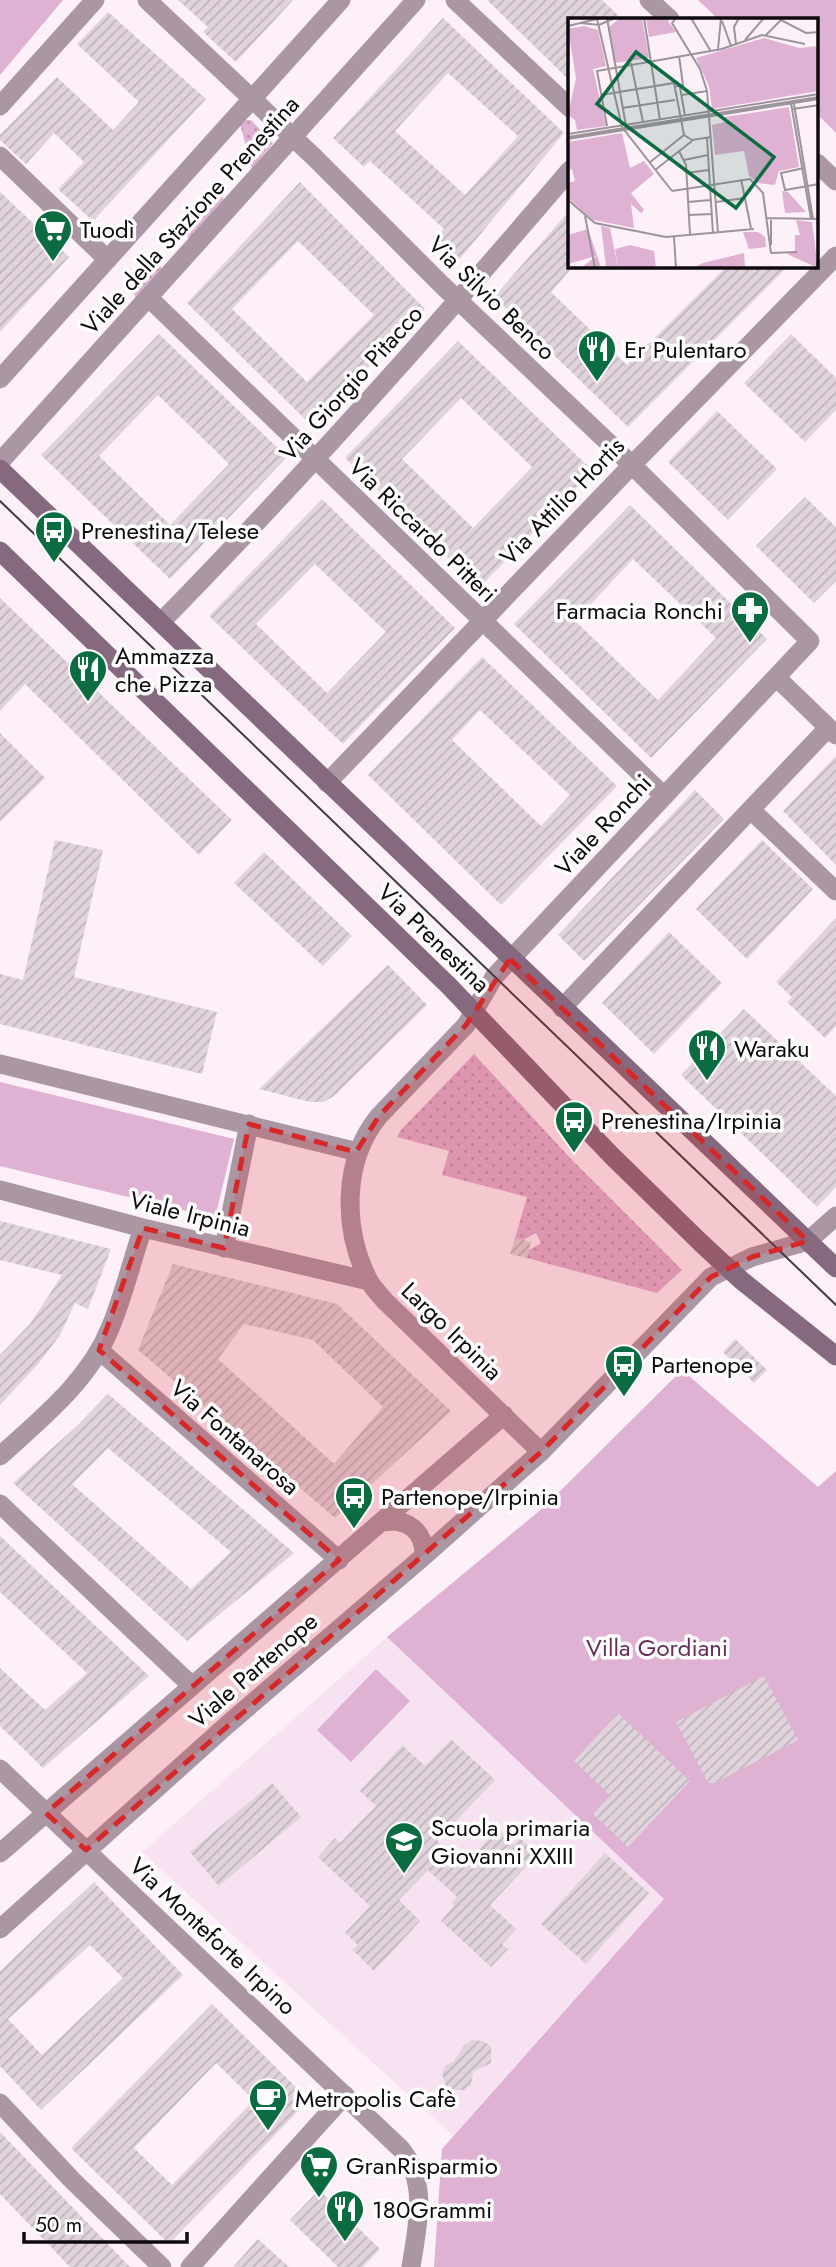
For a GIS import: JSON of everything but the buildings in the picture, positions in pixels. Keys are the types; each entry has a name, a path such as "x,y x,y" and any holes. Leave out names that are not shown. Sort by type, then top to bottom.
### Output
{"main road":[{"name":"Via Prenestina","path":"0,469 836,1268"},
{"name":"Via Prenestina","path":"0,552 475,1012 612,1156 727,1267 836,1356"}],"street":[{"path":"0,106 94,0"},
{"name":"Via Silvio Benco","path":"147,0 632,465 810,641"},
{"name":"Viale della Stazione Prenestina","path":"0,379 341,0"},
{"name":"Viale della Stazione Prenestina","path":"0,462 416,0"},
{"path":"455,0 568,106"},
{"path":"649,0 669,18"},
{"path":"0,156 107,259"},
{"path":"818,164 836,181"},
{"name":"Via Giorgio Pitacco","path":"160,622 315,459 458,301 568,172"},
{"name":"Via Attilio Hortis","path":"327,783 836,257"},
{"name":"Via Riccardo Pitteri","path":"149,298 664,796"},
{"name":"Viale Ronchi","path":"475,1012 494,977 510,959 810,641"},
{"path":"562,1008 751,810 832,731 776,677"},
{"path":"751,810 836,891"},
{"name":"Largo Irpinia","path":"475,1012 367,1132 358,1152 350,1209 355,1245 369,1281 385,1301 541,1452"},
{"path":"0,1064 358,1152"},
{"path":"224,1248 249,1124"},
{"name":"Viale Irpinia","path":"0,1189 143,1228 369,1281"},
{"path":"541,1452 711,1277 752,1257 808,1241 836,1216"},
{"path":"0,1456 67,1393 99,1350 111,1326 143,1228"},
{"name":"Via Fontanarosa","path":"99,1350 339,1560"},
{"name":"Viale Partenope","path":"0,1853 504,1415"},
{"name":"Viale Partenope","path":"0,1928 541,1452"},
{"path":"0,1504 192,1686"},
{"path":"384,1522 405,1522 415,1529 424,1544 424,1556"},
{"name":"Via Monteforte Irpino","path":"0,1769 394,2141 415,2172 418,2208 411,2267"},
{"path":"190,2267 345,2095"},
{"path":"0,2103 72,2180 162,2267"}],"highlighted area":[{"path":"510,959 808,1241 752,1257 711,1277 541,1452 86,1850 46,1813 339,1560 99,1350 143,1228 224,1248 249,1124 356,1152 379,1116 466,1025"}],"shaded area":[{"name":"Scuola primaria Giovanni XXIII","path":"387,1637 664,1899 453,2136 142,1852"}],"green space":[{"path":"0,0 63,0 0,75"},
{"path":"698,0 836,0 836,133 818,115 818,18 717,18"},
{"path":"251,120 273,143 252,169 240,124"},
{"path":"218,194 224,199 188,238 186,229"},
{"path":"156,253 162,270 136,300 130,278"},
{"path":"474,1054 570,1158 682,1270 657,1293 527,1258 529,1250 541,1243 536,1233 523,1240 515,1238 527,1197 442,1175 449,1151 397,1137"},
{"path":"0,1082 234,1139 215,1218 0,1166"},
{"name":"Villa Gordiani","path":"682,1370 818,1487 836,1471 836,2267 434,2267 442,2149 664,1899 387,1637 544,1507"},
{"path":"376,1669 410,1701 351,1762 317,1730"}],"tram line":[{"path":"0,501 836,1305"}],"place":[{"name":"Tuodì","path":"53,263"},
{"name":"Er Pulentaro","path":"597,383"},
{"name":"Prenestina/Telese","path":"54,564"},
{"name":"Farmacia Ronchi","path":"750,644"},
{"name":"Ammazza che Pizza","path":"88,703"},
{"name":"Waraku","path":"707,1082"},
{"name":"Prenestina/Irpinia","path":"574,1154"},
{"name":"Partenope","path":"624,1398"},
{"name":"Partenope/Irpinia","path":"354,1530"},
{"name":"Scuola primaria Giovanni XXIII","path":"404,1875"},
{"name":"Metropolis Cafè","path":"268,2132"},
{"name":"GranRisparmio","path":"319,2199"},
{"name":"180Grammi","path":"345,2243"}]}
